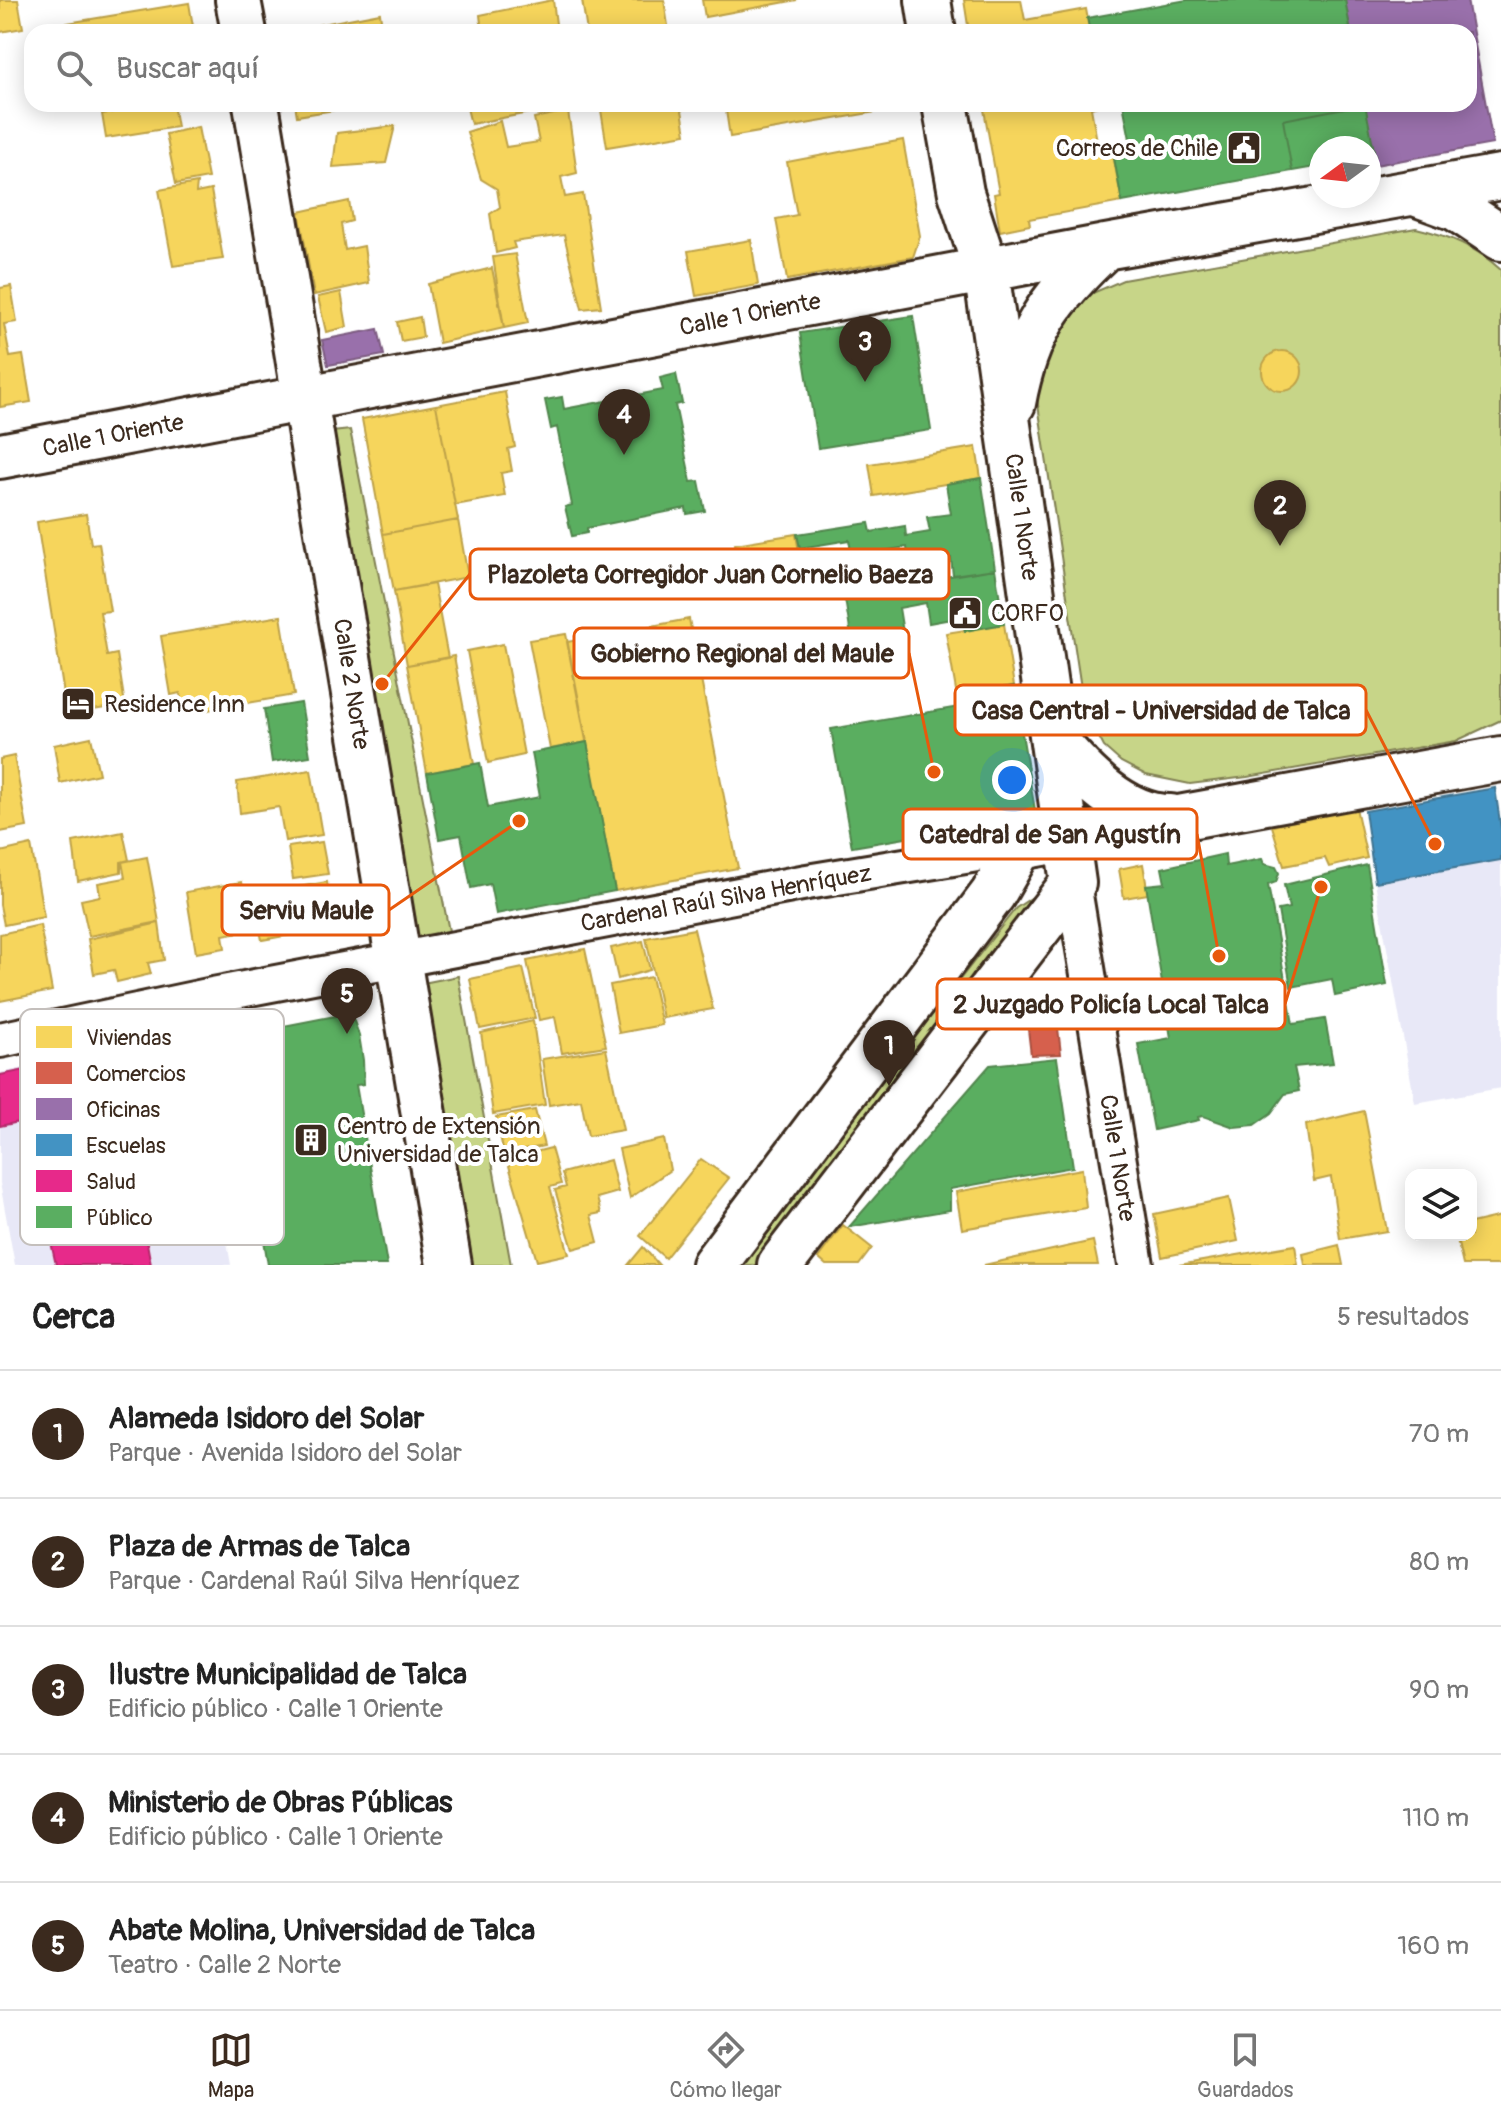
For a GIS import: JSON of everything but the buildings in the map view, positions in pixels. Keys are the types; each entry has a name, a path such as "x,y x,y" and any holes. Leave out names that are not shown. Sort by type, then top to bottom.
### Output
{"main road":[{"path":"238,0 242,24"},
{"path":"928,0 932,24"},
{"name":"Calle 2 Norte","path":"257,112 449,1265"},
{"name":"Calle 1 Norte","path":"946,112 961,193 986,270 1073,883"},
{"name":"Calle 1 Oriente","path":"0,456 1105,247 1501,177"},
{"path":"1415,193 1456,208 1501,238"},
{"path":"1009,426 1027,348 1044,314 1072,278 1105,247"},
{"path":"1054,739 1080,769 1110,794 1159,817 1182,817"},
{"name":"Cardenal Raúl Silva Henríquez","path":"1020,847 1501,759"},
{"path":"714,1265 993,894 1020,847"},
{"path":"780,1265 1073,883"}],"street":[{"name":"Cardenal Raúl Silva Henríquez","path":"154,1009 807,882 1020,847"},
{"name":"Calle 1 Norte","path":"1073,883 1136,1265"},
{"name":"Cardenal Raúl Silva Henríquez","path":"0,1040 20,1036"}],"shaded area":[{"path":"1501,860 1501,1088 1415,1103 1375,882"},
{"path":"20,1069 20,1245 228,1245 231,1265 15,1265 0,1183 0,1073"}],"green space":[{"path":"1416,228 1462,243 1501,270 1501,720 1456,741 1190,784 1146,775 1121,762 1104,747 1084,708 1035,385 1041,350 1088,295 1123,280"},
{"path":"350,430 450,936 406,945 323,433"},
{"path":"1061,878 765,1265 735,1265 1016,908"},
{"path":"458,976 511,1265 462,1265 413,985"}],"place":[{"name":"Correos de Chile","path":"1244,148"},
{"name":"Ilustre Municipalidad de Talca","path":"865,382"},
{"name":"Ministerio de Obras Públicas","path":"624,455"},
{"name":"Plaza de Armas de Talca","path":"1280,546"},
{"name":"CORFO","path":"965,613"},
{"name":"Plazoleta Corregidor Juan Cornelio Baeza","path":"382,684"},
{"name":"Residence Inn","path":"78,704"},
{"name":"Gobierno Regional del Maule","path":"934,772"},
{"name":"Serviu Maule","path":"519,821"},
{"name":"Casa Central - Universidad de Talca","path":"1435,844"},
{"name":"2 Juzgado Policía Local Talca","path":"1321,887"},
{"name":"Catedral de San Agustín","path":"1219,956"},
{"name":"Abate Molina, Universidad de Talca","path":"347,1034"},
{"name":"Alameda Isidoro del Solar","path":"889,1086"},
{"name":"Centro de Extensión Universidad de Talca","path":"311,1140"}]}
